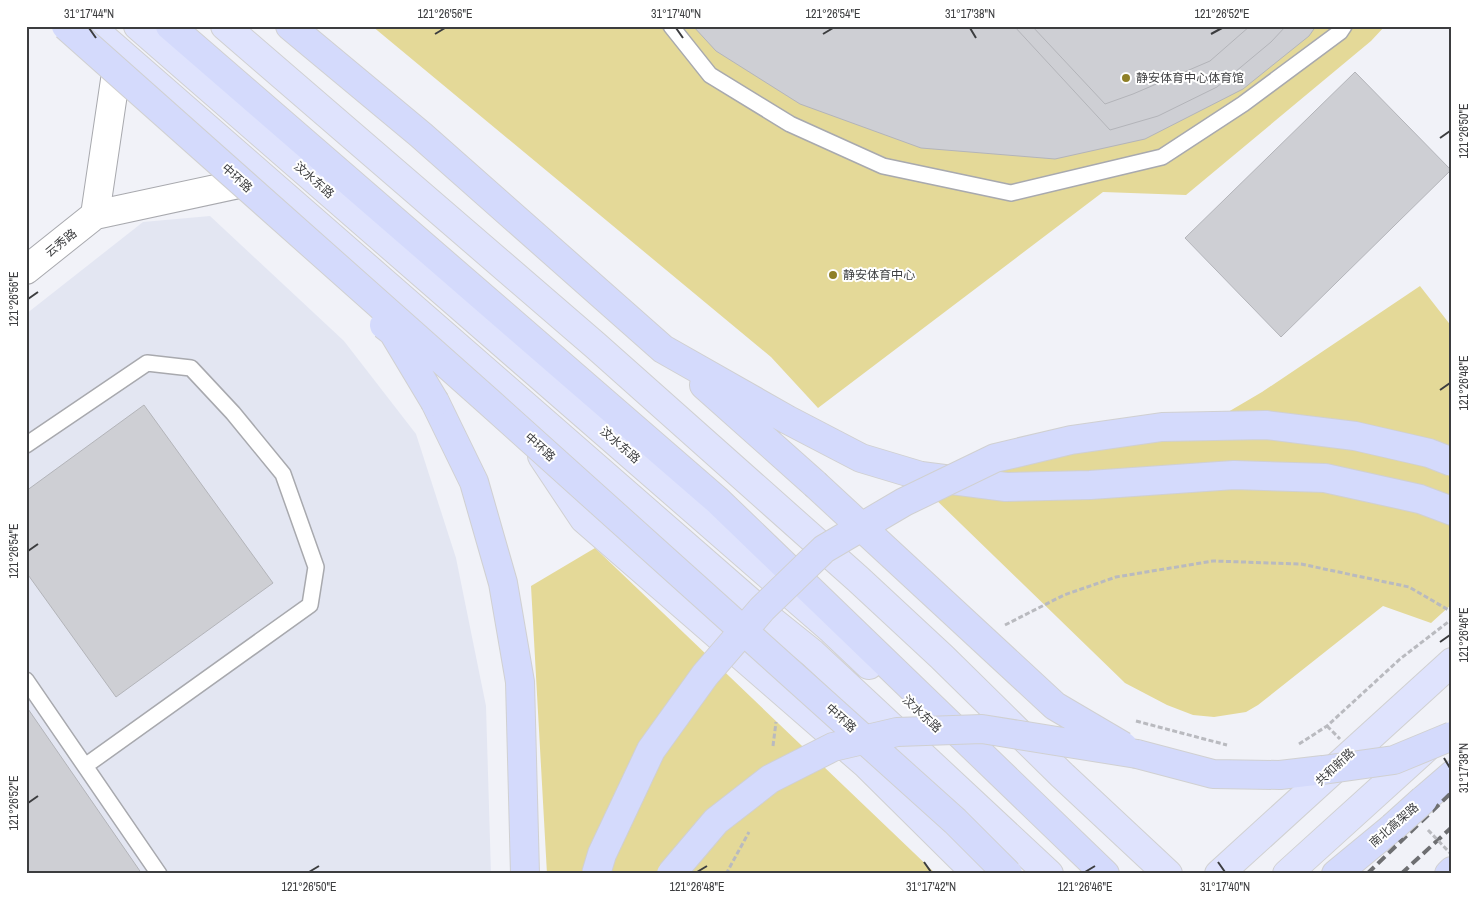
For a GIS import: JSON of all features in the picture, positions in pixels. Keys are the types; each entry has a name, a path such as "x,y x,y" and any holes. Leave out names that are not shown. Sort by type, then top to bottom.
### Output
{"highway":[{"path":"52,26 393,332 435,402 474,482 503,583 520,682 525,874"},
{"name":"中环路","path":"66,26 482,396 955,821 1008,874"},
{"path":"170,26 717,500 1105,874"},
{"path":"290,26 421,135 815,484 1055,706 1137,754"},
{"path":"663,350 788,420 861,458 921,476 1006,487 1090,485 1234,475 1325,478 1420,499 1452,511"},
{"path":"596,874 602,854 652,750 705,676 762,609 824,548 904,502 995,458 1071,440 1162,427 1266,425 1355,436 1428,453 1452,462"},
{"path":"672,874 716,821 770,779 832,747 896,732 982,728 1137,754 1213,774 1280,775 1394,760 1452,736"},
{"name":"南北高架路","path":"1336,874 1452,775"}],"main road":[{"path":"90,26 772,621 812,653 1049,874"},
{"name":"汶水东路","path":"138,26 832,630 1093,874"},
{"path":"225,26 595,345 858,579 1168,874"},
{"path":"482,368 584,518 868,765 977,874"},
{"name":"共和新路","path":"1219,874 1452,662"},
{"path":"1287,874 1452,724"}],"street":[{"path":"119,53 95,215 264,178"},
{"name":"云秀路","path":"26,270 95,215"}],"lane":[{"path":"671,26 710,75 790,124 883,166 1011,193 1162,157 1243,104 1340,32 1344,26"},
{"path":"26,445 147,363 191,368 233,413 283,474 316,567 310,605 85,766"},
{"path":"26,680 160,874"}],"path":[{"path":"1003,626 1064,595 1116,578 1213,561 1301,564 1409,587 1452,612"},
{"path":"1327,726 1400,659 1452,619"}],"shaded area":[{"name":"静安体育中心","path":"372,26 1385,26 1371,41 1186,195 1103,192 818,408 771,357"},
{"path":"210,216 344,341 416,434 456,558 486,706 491,874 26,874 26,314 143,222"},
{"path":"1420,286 1452,327 1452,604 1431,623 1383,606 1258,705 1246,712 1214,717 1193,715 1167,705 1125,683 929,493 1075,448 1194,432 1262,392"},
{"path":"595,548 936,874 547,874 531,586"}],"building":[{"path":"693,26 1316,26 1309,36 1243,89 1145,139 1055,159 921,148 800,104 716,51"},
{"path":"1014,26 1286,26 1271,42 1217,87 1158,116 1110,130"},
{"name":"静安体育中心体育馆","path":"1032,26 1250,26 1210,61 1105,104"},
{"path":"1355,72 1451,170 1281,337 1185,238"},
{"path":"144,405 273,583 116,697 26,572 26,491"},
{"path":"26,706 142,874 26,874"}],"railway":[{"path":"1367,874 1452,792"},
{"path":"1401,874 1452,827"}],"place":[{"name":"静安体育中心体育馆","path":"1126,78"},
{"name":"静安体育中心","path":"833,275"}]}
